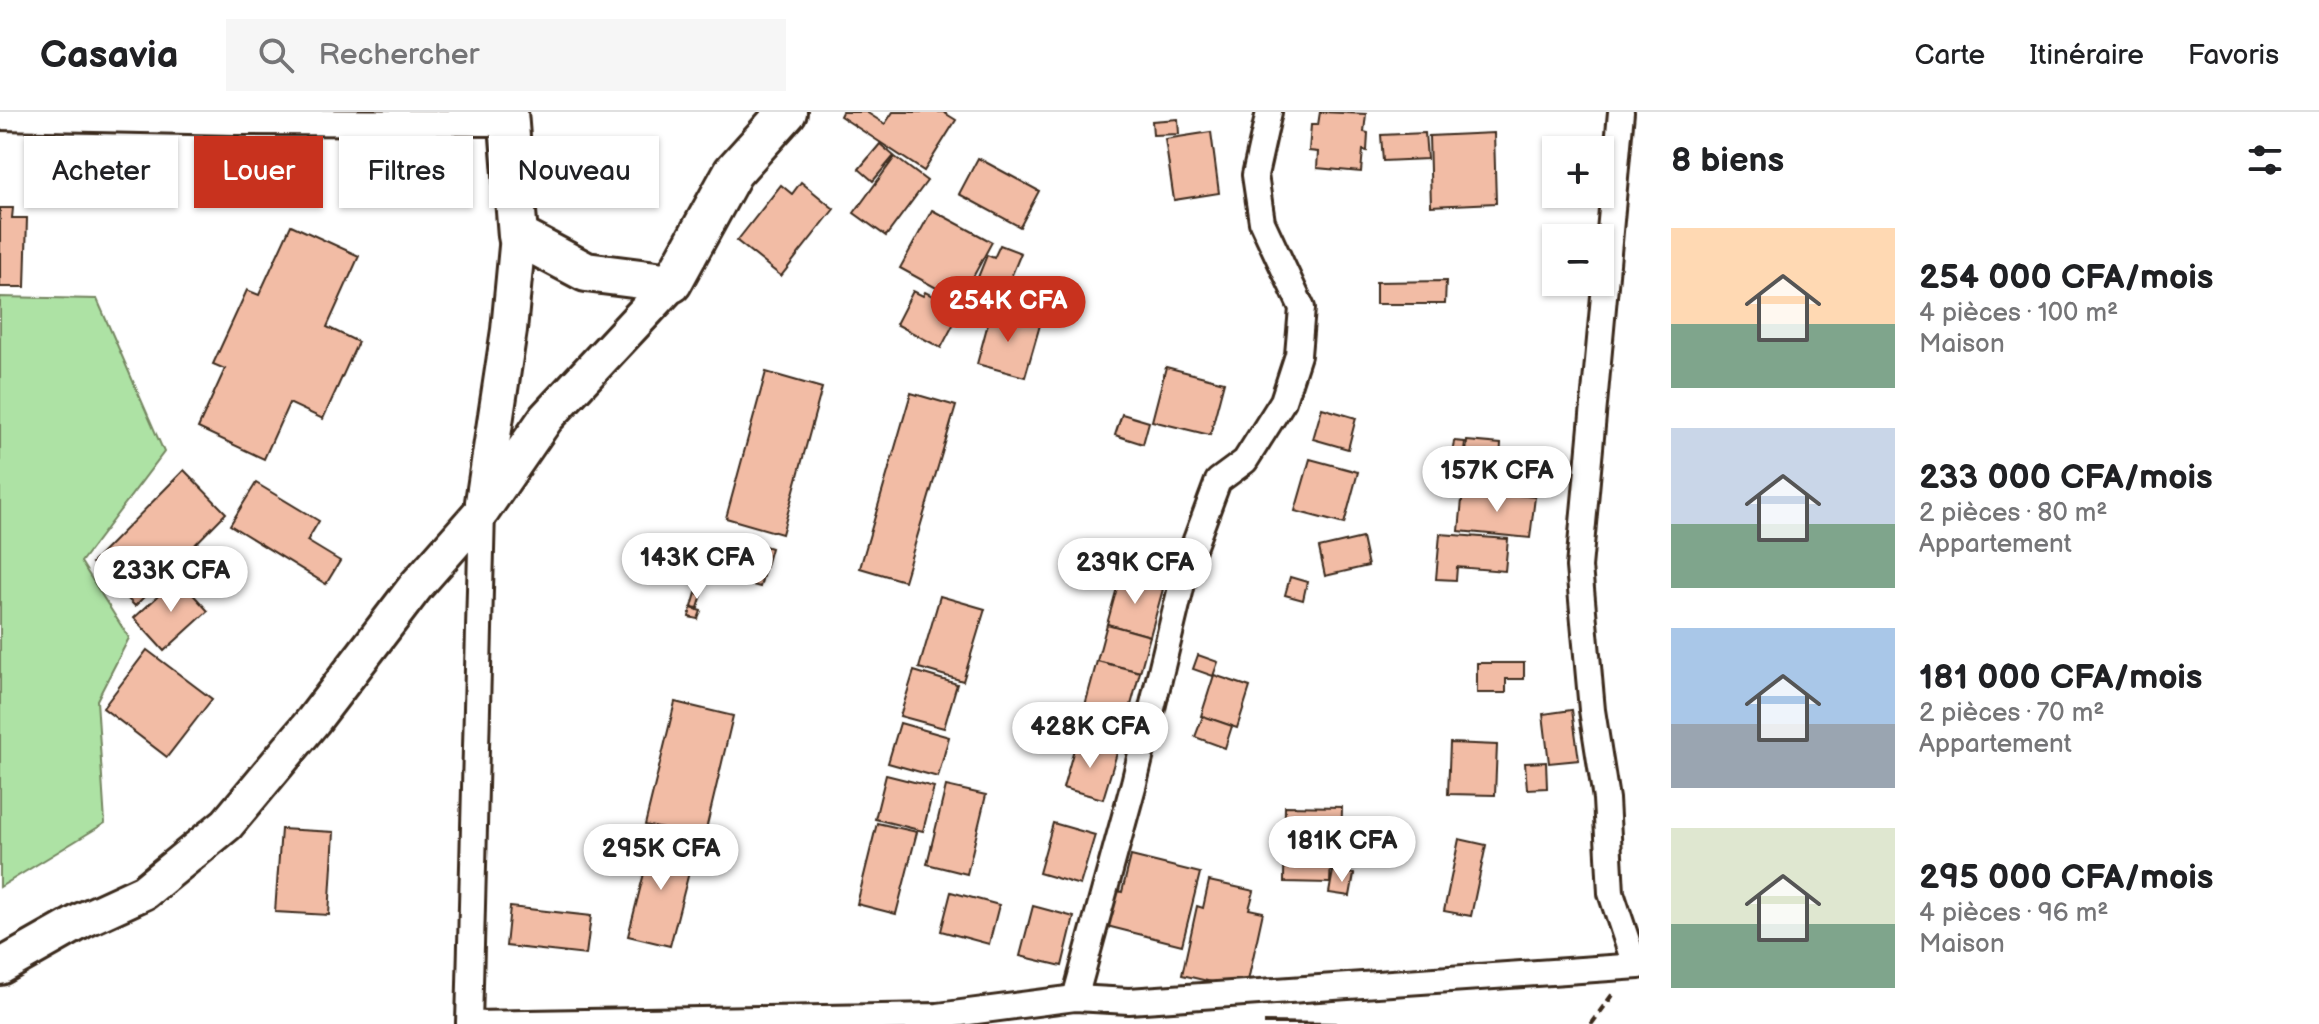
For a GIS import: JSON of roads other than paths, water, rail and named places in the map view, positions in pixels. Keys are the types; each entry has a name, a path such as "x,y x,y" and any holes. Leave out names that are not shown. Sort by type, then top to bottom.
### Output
{"main road":[{"path":"0,967 83,920 144,892 227,824 313,721 416,586 482,511 546,418 672,283 733,172 787,112"},
{"path":"482,511 509,330 518,236 508,118"},
{"path":"518,236 586,272 672,283"}],"street":[{"path":"1075,998 1134,783 1186,567 1218,481 1245,461 1276,413 1298,355 1302,308 1262,222 1255,175 1269,112"},
{"path":"482,511 469,1024 938,1020 1075,998 1129,1001 1637,966 1611,893 1606,799 1592,710 1579,567 1621,112"},
{"path":"0,117 508,118"}]}
